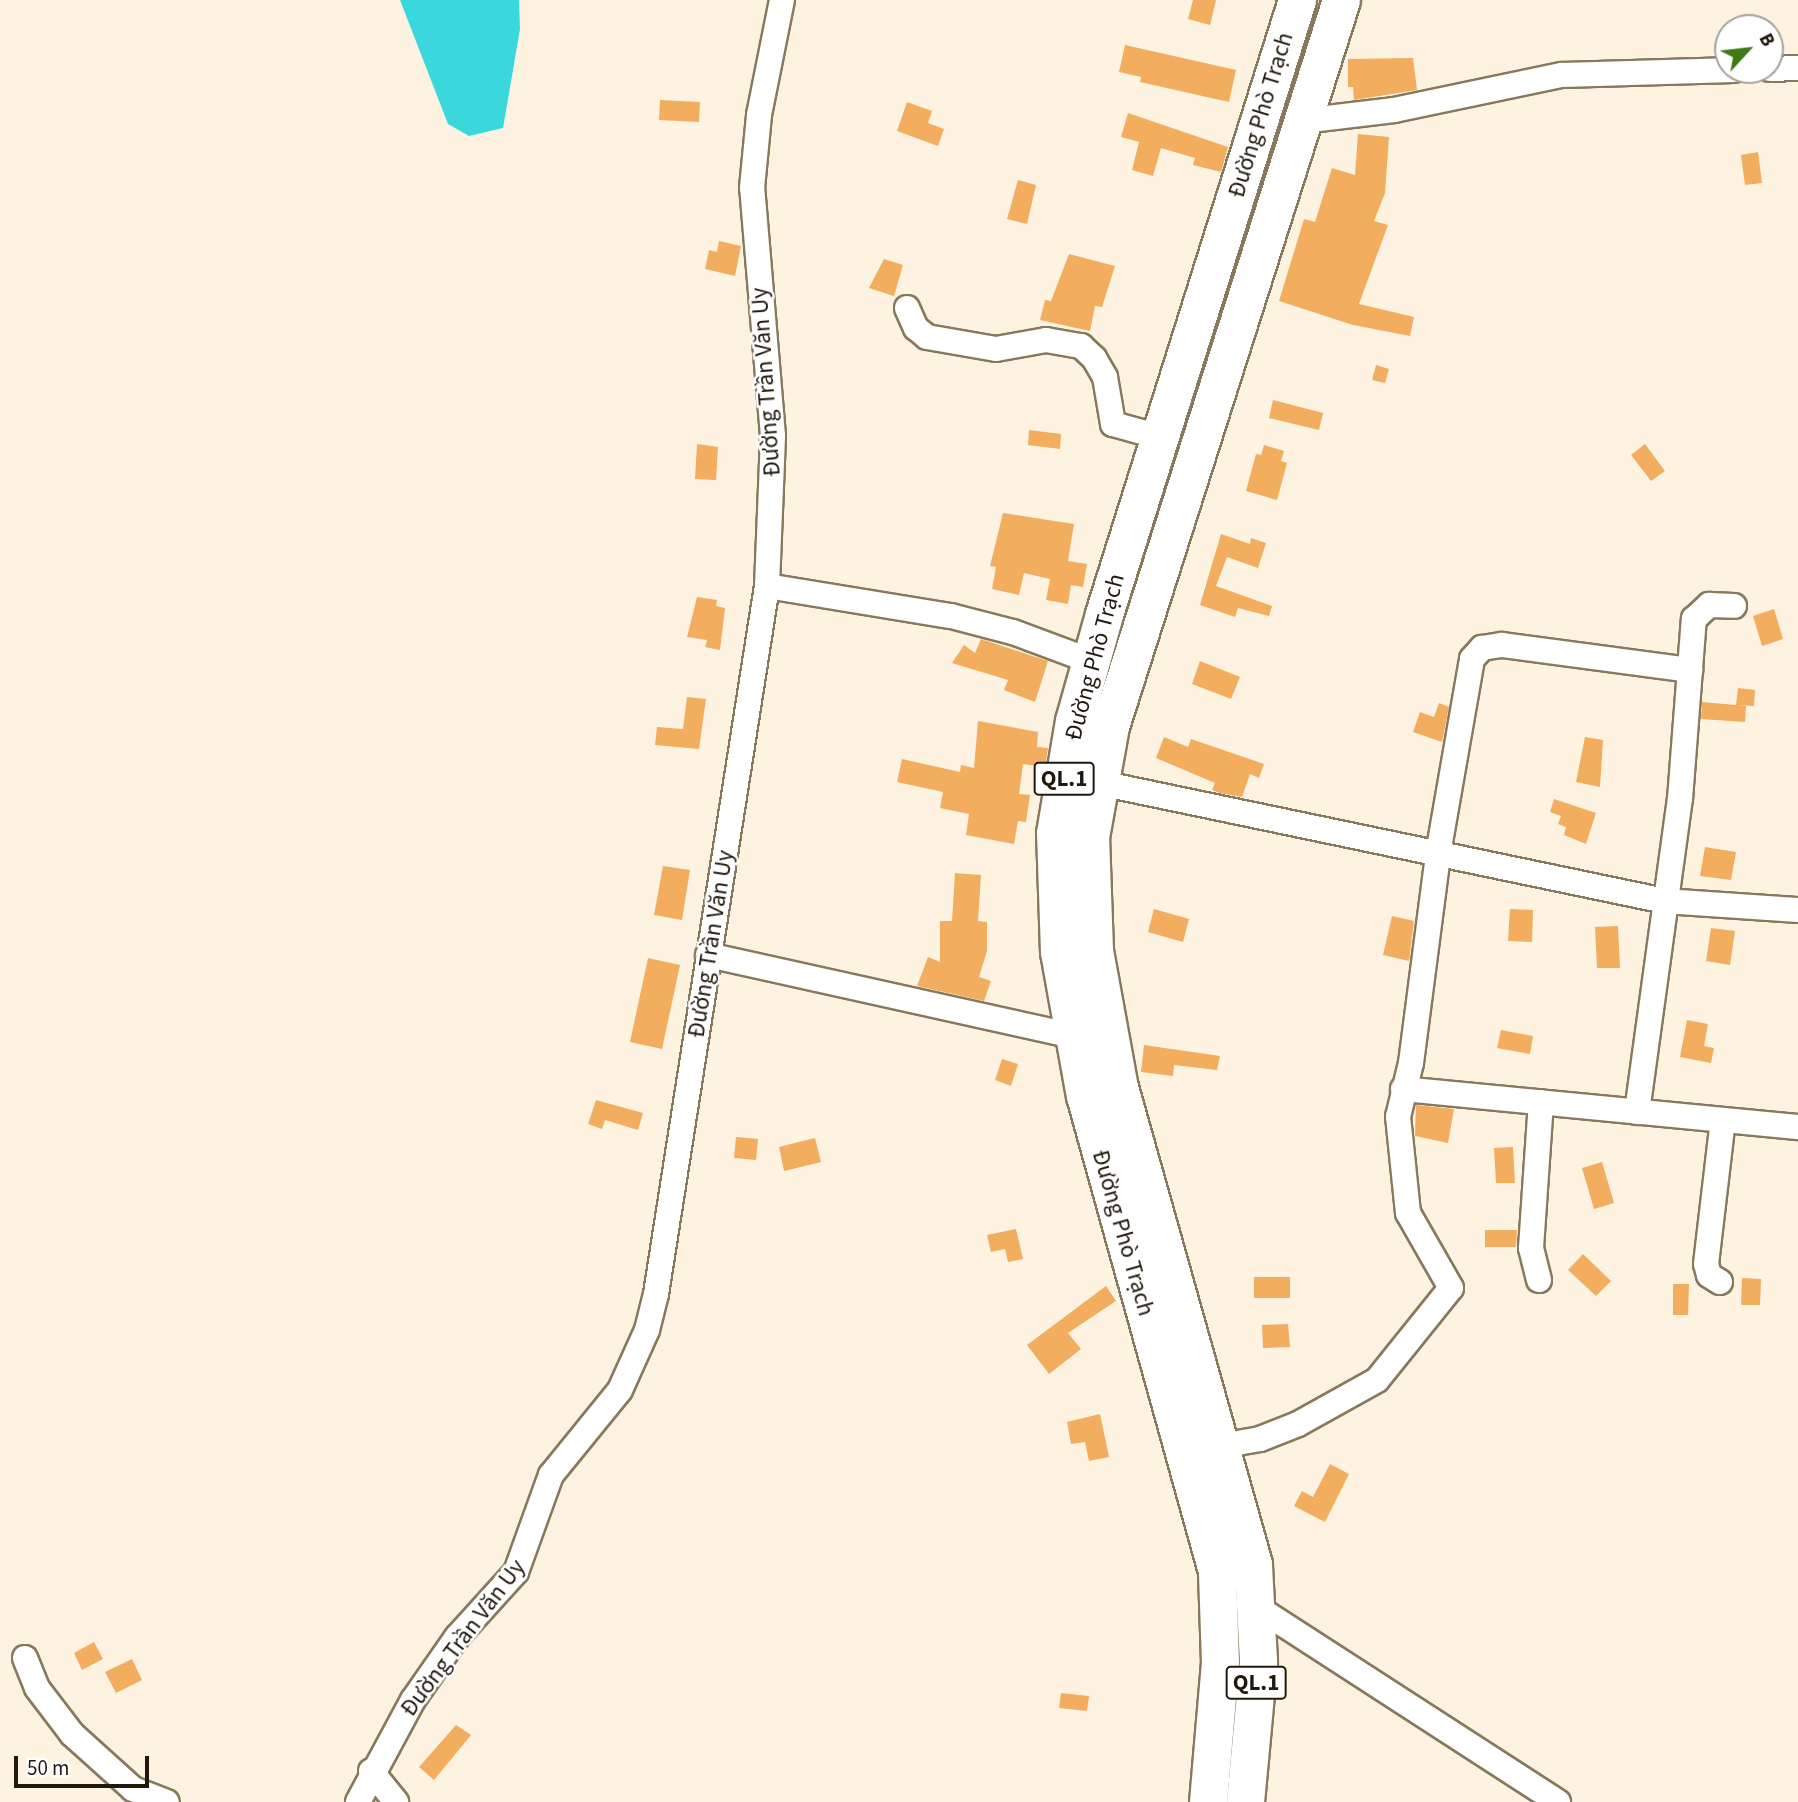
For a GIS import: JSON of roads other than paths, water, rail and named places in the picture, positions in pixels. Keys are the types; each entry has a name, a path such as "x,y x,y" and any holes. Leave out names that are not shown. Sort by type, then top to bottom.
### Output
{"highway":[{"name":"Đường Phò Trạch","path":"1208,1802 1220,1663 1217,1571 1085,1096 1059,952 1055,833 1074,721 1091,661 1297,0"},
{"name":"Đường Phò Trạch","path":"1255,1606 1253,1564 1119,1088 1094,950 1090,837 1110,726 1341,0"},
{"name":"QL.1","path":"1245,1802 1258,1661 1255,1606"}],"street":[{"name":"Đường Trần Văn Uy","path":"358,1802 371,1771 457,1637 516,1572 551,1475 613,1400 634,1362 665,1251 767,586 773,436 752,188 759,115 782,0"},
{"path":"1302,121 1394,110 1562,75 1714,71"},
{"path":"907,308 916,328 927,337 996,349 1046,340 1081,346 1094,358 1105,377 1113,424 1160,437"},
{"path":"767,586 951,616 1013,632 1091,661"},
{"path":"1637,1112 1680,799 1690,670 1698,613 1709,605 1734,606"},
{"path":"1220,1446 1260,1438 1298,1424 1377,1380 1451,1288 1408,1213 1398,1130 1438,854 1472,659 1482,648 1502,645 1690,670"},
{"path":"1100,783 1665,901 1798,910"},
{"path":"709,955 1074,1035"},
{"path":"1403,1089 1798,1127"},
{"path":"1539,1280 1531,1248 1532,1173 1541,1102"},
{"path":"1720,1282 1709,1275 1706,1264 1723,1120"},
{"path":"1255,1606 1558,1802"},
{"path":"25,1658 37,1688 72,1734 129,1796 167,1802"},
{"path":"371,1771 396,1802"}],"water":[{"path":"400,0 519,0 520,29 503,128 469,136 448,124"}]}
